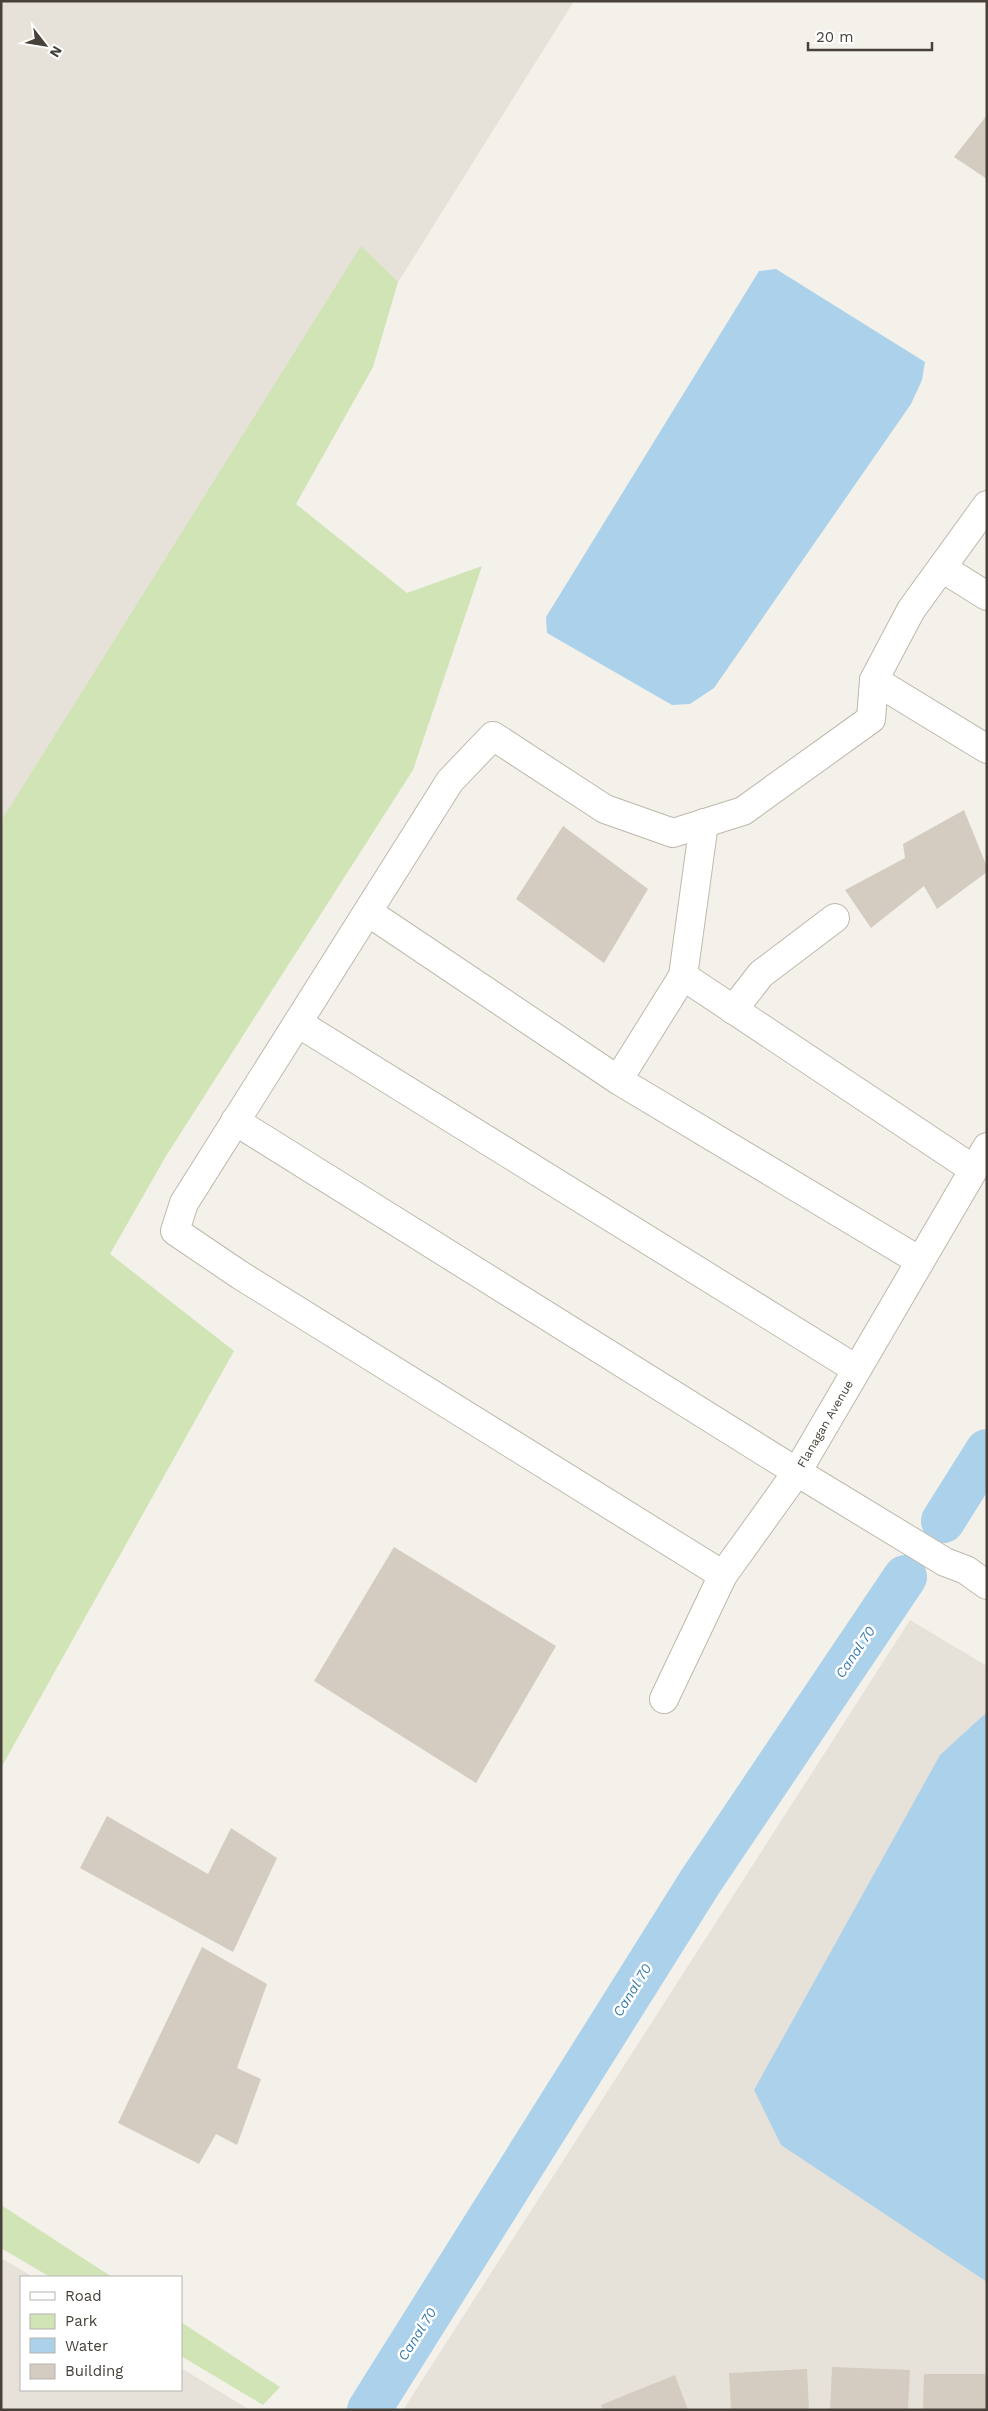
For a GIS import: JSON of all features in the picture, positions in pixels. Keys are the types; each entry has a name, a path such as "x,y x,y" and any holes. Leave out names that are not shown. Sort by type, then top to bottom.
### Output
{"street":[{"path":"723,1575 249,1280 175,1231 184,1204 450,781 493,736 605,809 674,833 743,812 871,719 874,680 911,610 987,505"},
{"path":"942,568 987,596"},
{"path":"874,680 987,749"},
{"path":"618,1080 683,976 704,823"},
{"path":"368,912 618,1080 920,1260"},
{"path":"733,1010 762,974 835,918"},
{"path":"683,976 733,1010 980,1158"},
{"path":"298,1023 856,1369"},
{"path":"236,1122 797,1472 945,1562 966,1570 987,1585"},
{"name":"Flanagan Avenue","path":"664,1699 723,1575 797,1472 980,1158"}],"shaded area":[{"path":"1,1 574,1 230,551 1,896"},
{"path":"910,1620 987,1666 987,2410 403,2410"},
{"path":"1,2258 31,2276 20,2276 20,2391 182,2391 182,2369 250,2410 1,2410"}],"green space":[{"path":"361,246 398,282 373,367 296,504 407,593 482,566 413,770 166,1156 110,1254 234,1351 1,1768 1,821"},
{"path":"1,2205 110,2276 48,2276 1,2248"},
{"path":"182,2323 280,2387 263,2405 182,2357"}],"water":[{"path":"776,269 925,362 922,380 911,404 714,688 690,704 672,705 547,633 546,617 759,271"},
{"path":"987,1712 987,2282 781,2145 754,2090 940,1755"}],"building":[{"path":"987,115 987,179 954,157"},
{"path":"964,810 987,867 987,872 937,909 924,886 871,928 845,890 905,858 903,844"},
{"path":"563,826 648,889 604,963 516,899"},
{"path":"394,1547 556,1646 476,1783 314,1681"},
{"path":"107,1816 208,1874 231,1828 277,1858 233,1952 80,1868"},
{"path":"202,1947 267,1984 237,2068 261,2079 237,2145 216,2134 199,2164 118,2123"},
{"path":"832,2367 910,2370 908,2410 830,2410"},
{"path":"807,2369 809,2410 731,2410 729,2373"},
{"path":"924,2374 987,2374 987,2410 923,2410"},
{"path":"675,2375 688,2410 603,2410 601,2405"}],"waterway":[{"name":"Canal 70","path":"943,1521 987,1451"},
{"name":"Canal 70","path":"369,2410 700,1882 905,1577"}]}
